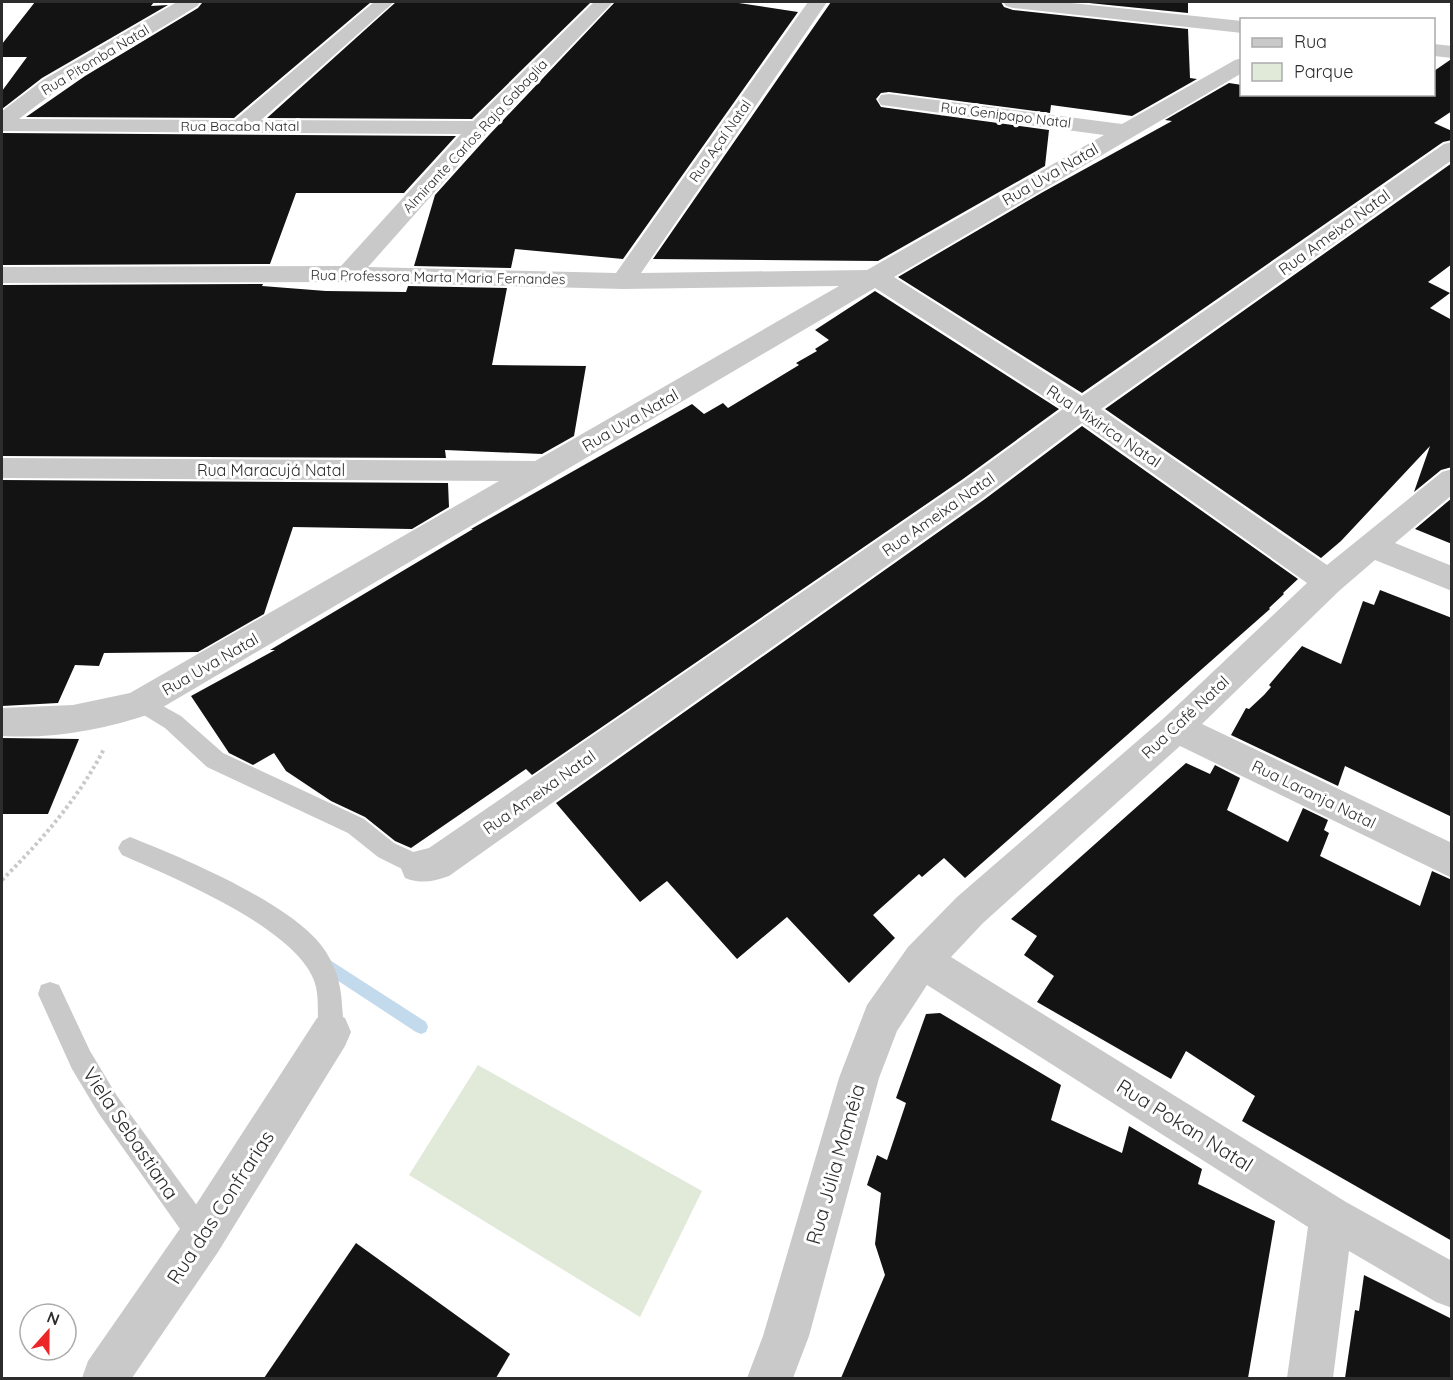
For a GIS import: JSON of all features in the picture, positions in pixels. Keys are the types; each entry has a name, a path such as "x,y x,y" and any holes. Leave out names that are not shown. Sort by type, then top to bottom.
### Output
{"street":[{"name":"Rua Pitomba Natal","path":"2,123 50,84 190,2"},
{"path":"241,126 385,2"},
{"name":"Almirante Carlos Raja Gabaglia","path":"348,274 479,128 604,2"},
{"name":"Rua Açaí Natal","path":"623,281 817,2"},
{"path":"1013,2 1240,27"},
{"path":"1435,50 1452,52"},
{"name":"Rua Uva Natal","path":"2,722 46,722 88,717 132,706 627,423 785,328 1240,65"},
{"name":"Rua Genipapo Natal","path":"889,100 1123,131"},
{"name":"Rua Bacaba Natal","path":"2,123 479,128"},
{"name":"Rua Ameixa Natal","path":"418,866 436,864 454,852 974,489 1082,409 1452,149"},
{"name":"Rua Professora Marta Maria Fernandes","path":"2,275 348,274 623,281 875,278"},
{"name":"Rua Mixirica Natal","path":"875,278 1082,409 1328,582"},
{"name":"Rua Maracujá Natal","path":"2,468 541,471"},
{"name":"Rua Café Natal","path":"922,960 970,910 1176,728 1328,582 1452,479"},
{"path":"1370,546 1452,579"},
{"name":"Rua Laranja Natal","path":"1176,728 1452,861"},
{"name":"Rua Pokan Natal","path":"922,960 1331,1217 1452,1286"},
{"name":"Rua Júlia Maméia","path":"770,1378 786,1336 860,1078 881,1019 922,960"},
{"name":"Rua das Confrarias","path":"105,1378 202,1236 332,1032"},
{"path":"1310,1378 1331,1217"}],"lane":[{"path":"132,706 173,723 215,760 356,826 386,850 418,866"},
{"path":"129,848 177,867 243,903 282,926 302,944 324,972 332,1032"},
{"name":"Viela Sebastiana","path":"50,994 81,1060 108,1105 202,1236"}],"path":[{"path":"2,880 39,844 74,800 132,706"}],"green space":[{"path":"478,1065 702,1191 640,1317 409,1175"}],"building":[{"path":"35,2 154,2 151,6 168,5 42,78 2,109 2,91 27,57 2,57 2,44"},
{"path":"371,2 234,118 26,117 85,76 198,8 202,3"},
{"path":"396,2 591,2 472,119 267,118"},
{"path":"615,2 732,2 798,12 623,259 515,249 511,268 414,266 435,195"},
{"path":"831,2 1001,2 1004,7 1013,10 1188,29 1190,78 1197,79 1132,116 1051,105 1050,113 889,92 881,93 876,99 881,107 1049,130 1045,166 878,261 653,259"},
{"path":"1079,2 1188,2 1188,13"},
{"path":"1450,60 1452,111 1434,123 1452,131 1452,140 1443,142 1082,393 898,277 1043,192 1172,121 1165,120 1229,83 1240,85 1240,96 1435,96 1435,70"},
{"path":"2,133 456,136 404,193 296,193 270,264 2,265"},
{"path":"1452,163 1452,264 1428,282 1450,293 1430,308 1452,320 1452,467 1441,470 1414,492 1430,446 1341,541 1321,558 1105,409"},
{"path":"263,284 262,286 326,291 406,292 408,286 507,288 492,365 586,366 574,436 542,454 445,450 446,458 2,456 2,285"},
{"path":"875,291 1059,409 963,479 532,775 526,769 411,848 395,841 365,817 331,801 286,771 274,753 253,765 229,753 191,696 275,650 270,650 473,529 471,529 692,404 704,414 723,403 728,408 799,365 796,363 817,351 815,349 829,340 815,330"},
{"path":"1082,426 1298,579 1270,609 965,878 944,858 922,877 919,874 873,915 895,938 849,983 787,917 737,959 667,881 640,902 556,803 985,499"},
{"path":"2,480 448,483 449,507 412,529 293,527 264,614 198,652 104,653 99,666 75,665 58,703 2,706"},
{"path":"1452,498 1452,544 1415,529"},
{"path":"1380,590 1452,618 1452,817 1345,766 1338,786 1231,735 1246,708 1249,709 1264,695 1271,687 1269,685 1302,646 1341,664 1363,601 1374,605"},
{"path":"2,738 79,739 48,814 2,814"},
{"path":"1186,763 1210,774 1215,765 1240,778 1227,810 1288,842 1303,808 1328,820 1324,830 1329,833 1320,856 1420,906 1432,871 1452,880 1452,1241 1242,1121 1255,1096 1186,1051 1171,1079 1037,1002 1054,976 1024,955 1037,936 1011,919"},
{"path":"940,1013 1061,1085 1051,1120 1122,1153 1129,1126 1202,1169 1198,1184 1275,1221 1248,1378 841,1378 885,1275 875,1244 881,1193 867,1185 877,1155 887,1160 906,1103 896,1098 926,1014"},
{"path":"356,1243 510,1354 496,1378 264,1378"},
{"path":"1364,1275 1452,1319 1452,1378 1345,1378 1355,1310 1359,1311"}],"waterway":[{"path":"322,962 421,1027"}]}
